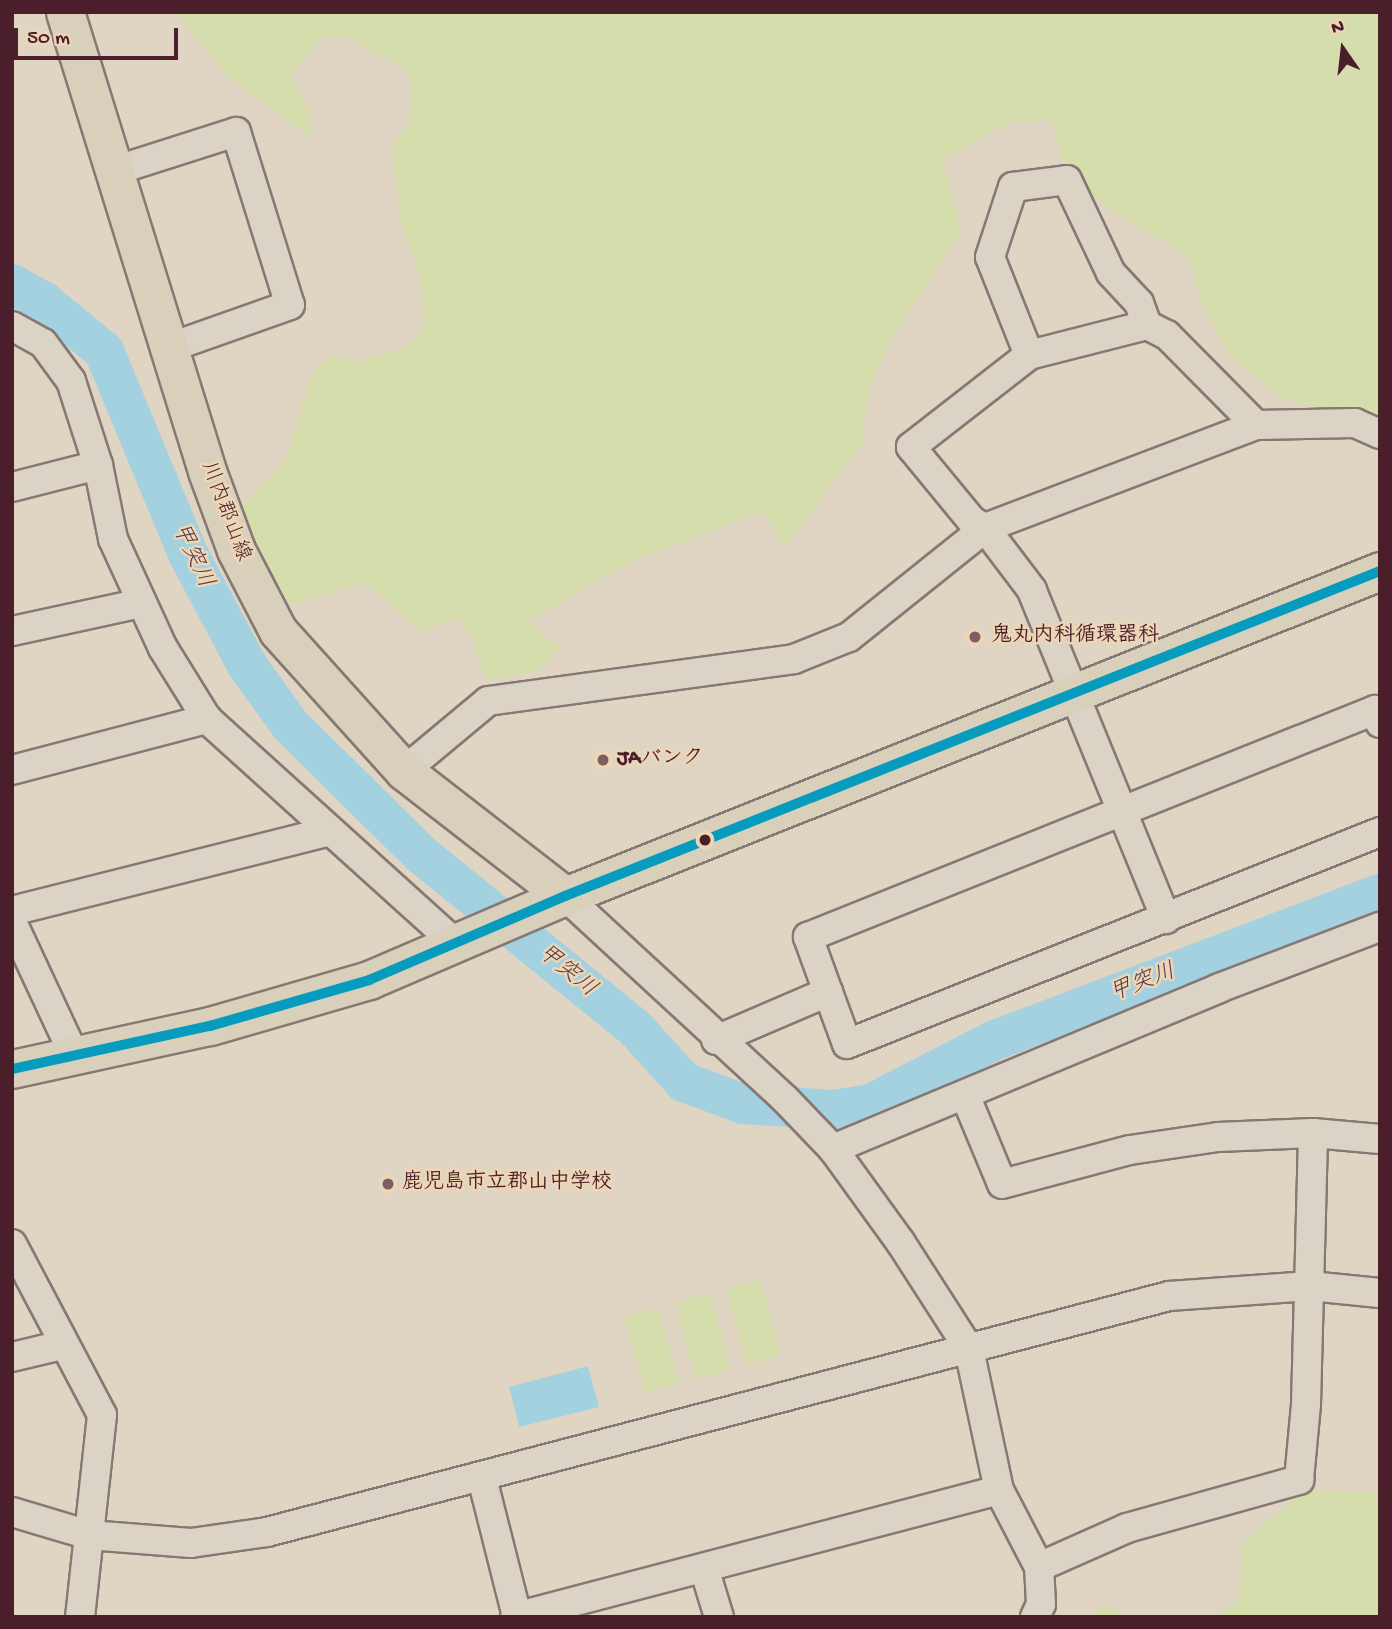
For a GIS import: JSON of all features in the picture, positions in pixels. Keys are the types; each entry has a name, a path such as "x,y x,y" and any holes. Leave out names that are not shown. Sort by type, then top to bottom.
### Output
{"main road":[{"name":"川内郡山線","path":"65,12 117,170 166,349 236,550 278,631 404,771 565,896"},
{"path":"12,1069 304,1000 461,943 565,896 1380,571"}],"street":[{"path":"117,170 236,132 290,305 166,349"},
{"path":"1029,355 990,257 1013,187 1067,180 1111,273 1139,303 1147,325"},
{"path":"1166,919 1032,590 985,528 972,521 911,447 1029,355 1147,325 1167,334 1256,425"},
{"path":"12,326 43,343 71,381 98,465 113,539 141,603 207,719 330,831 461,943"},
{"path":"404,771 488,701 794,659 849,637 985,528 1256,425 1355,423 1380,434"},
{"path":"12,487 98,465"},
{"path":"12,631 141,603"},
{"path":"1380,723 1375,710 1124,813 808,937 847,1044 1380,832"},
{"path":"12,769 207,719"},
{"path":"12,911 330,831"},
{"path":"565,896 716,1040 785,1099 832,1149 901,1243 970,1349 999,1490 1040,1567 1041,1604 1035,1617"},
{"path":"12,922 74,1055"},
{"path":"832,1149 1219,988 1380,927"},
{"path":"716,1040 828,992"},
{"path":"965,1095 1002,1184 1129,1150 1218,1136 1313,1133 1380,1139"},
{"path":"1040,1567 1128,1528 1299,1480 1310,1286 1313,1133"},
{"path":"12,1244 62,1345 102,1415 80,1617"},
{"path":"12,1513 89,1535 191,1543 267,1532 482,1478 1169,1296 1310,1286 1380,1293"},
{"path":"12,1357 62,1345"},
{"path":"482,1478 516,1616 999,1490"},
{"path":"704,1568 719,1617"}],"green space":[{"path":"174,12 1380,12 1380,423 1283,399 1231,357 1205,311 1189,257 1114,212 1067,174 1050,120 1010,122 943,159 961,230 888,345 867,394 863,442 784,549 765,511 630,562 527,622 562,648 536,671 486,681 474,642 455,618 421,633 365,582 279,609 234,515 288,456 311,374 331,355 353,362 408,346 425,325 420,274 401,224 392,146 409,123 413,94 406,69 342,36 321,38 291,74 311,115 313,139 226,75"},
{"path":"760,1279 781,1355 747,1365 726,1289"},
{"path":"710,1293 731,1369 696,1379 675,1303"},
{"path":"658,1307 679,1383 645,1393 624,1317"},
{"path":"1305,1490 1380,1492 1380,1617 1218,1617 1239,1600 1242,1543"},
{"path":"1104,1605 1128,1617 1092,1617"}],"water":[{"path":"588,1366 599,1407 519,1427 509,1387"}],"waterway":[{"name":"甲突川","path":"12,284 44,302 104,351 188,554 247,665 291,726 422,855 636,1029 684,1082 743,1104 834,1110 870,1104 995,1040 1380,894"}],"transit line":[{"path":"12,1069 210,1026 369,980 565,896 1380,571"}],"place":[{"name":"鬼丸内科循環器科","path":"975,637"},
{"name":"JAバンク","path":"603,760"},
{"name":"鹿児島市立郡山中学校","path":"388,1184"}]}
